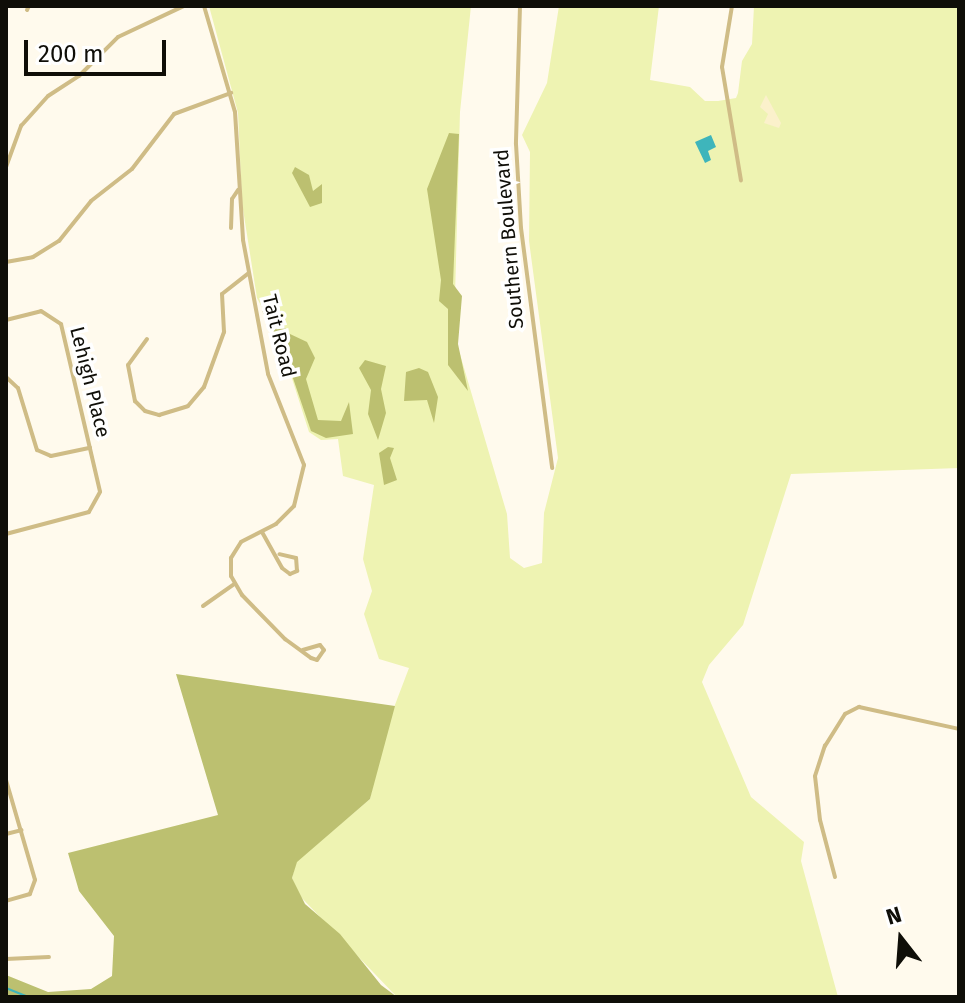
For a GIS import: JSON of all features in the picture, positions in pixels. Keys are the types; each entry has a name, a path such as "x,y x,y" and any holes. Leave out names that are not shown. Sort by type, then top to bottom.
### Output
{"street":[{"path":"6,167 21,126 48,96 79,76 118,37 184,6"},
{"name":"Tait Road","path":"204,6 231,93 248,274 270,378 304,465 298,498 276,524 262,532"},
{"name":"Southern Boulevard","path":"520,6 516,144 521,228 552,468"},
{"path":"732,6 722,67 741,180"},
{"path":"6,262 33,257 59,241 91,201 132,169 174,114 231,93"},
{"name":"Tait Road","path":"231,228 232,199 238,190"},
{"path":"147,339 128,365 138,406 159,415 188,406 204,387 224,332 222,294 248,274"},
{"name":"Lehigh Place","path":"6,320 41,311 58,320 100,487 96,505 84,514 6,534"},
{"path":"6,377 18,388 37,450 51,456 90,448"},
{"path":"279,554 296,558 297,571 290,574 282,568 279,554 262,532 246,539 234,553 234,584 285,639 317,660 324,650 320,645 303,650"},
{"path":"203,606 234,584"},
{"path":"835,877 815,776 825,746 845,714 859,707 959,729"},
{"path":"6,780 35,887 23,898 6,901"},
{"path":"6,834 22,830"},
{"path":"6,959 49,957"}],"green space":[{"path":"209,6 471,6 460,112 454,334 507,514 510,558 524,568 542,563 544,513 558,458 529,241 530,152 522,135 547,83 559,6 659,6 650,80 690,87 705,101 718,101 736,98 738,93 742,61 752,44 754,6 959,6 959,468 791,474 743,625 709,665 702,682 751,797 804,842 801,861 838,997 397,997 298,894 292,878 296,862 370,799 385,731 409,668 379,659 364,614 372,591 363,559 374,485 343,476 338,439 321,440 309,432 281,344 257,298 242,203 238,113"},
{"path":"449,133 459,134 453,284 462,296 458,344 468,391 448,365 448,309 439,301 441,280 427,189"},
{"path":"295,167 309,175 313,191 322,184 322,203 310,207 292,173"},
{"path":"262,311 272,312 290,334 307,342 315,358 306,379 318,420 341,421 349,402 353,434 326,438 311,431 282,346"},
{"path":"365,360 386,366 381,389 386,413 378,440 368,414 371,390 359,368"},
{"path":"419,368 428,372 438,397 434,423 427,400 404,401 406,372"},
{"path":"388,447 394,448 390,458 397,480 384,485 379,453"},
{"path":"176,674 395,706 370,799 297,862 292,878 305,904 340,934 381,985 397,997 6,997 6,975 48,992 91,989 112,976 114,936 79,891 68,853 218,815"}],"sand":[{"path":"766,95 781,123 779,128 764,123 768,114 760,107"}],"water":[{"path":"711,135 716,147 708,151 711,160 705,163 695,142"}],"waterway":[{"path":"6,988 28,997"}]}
